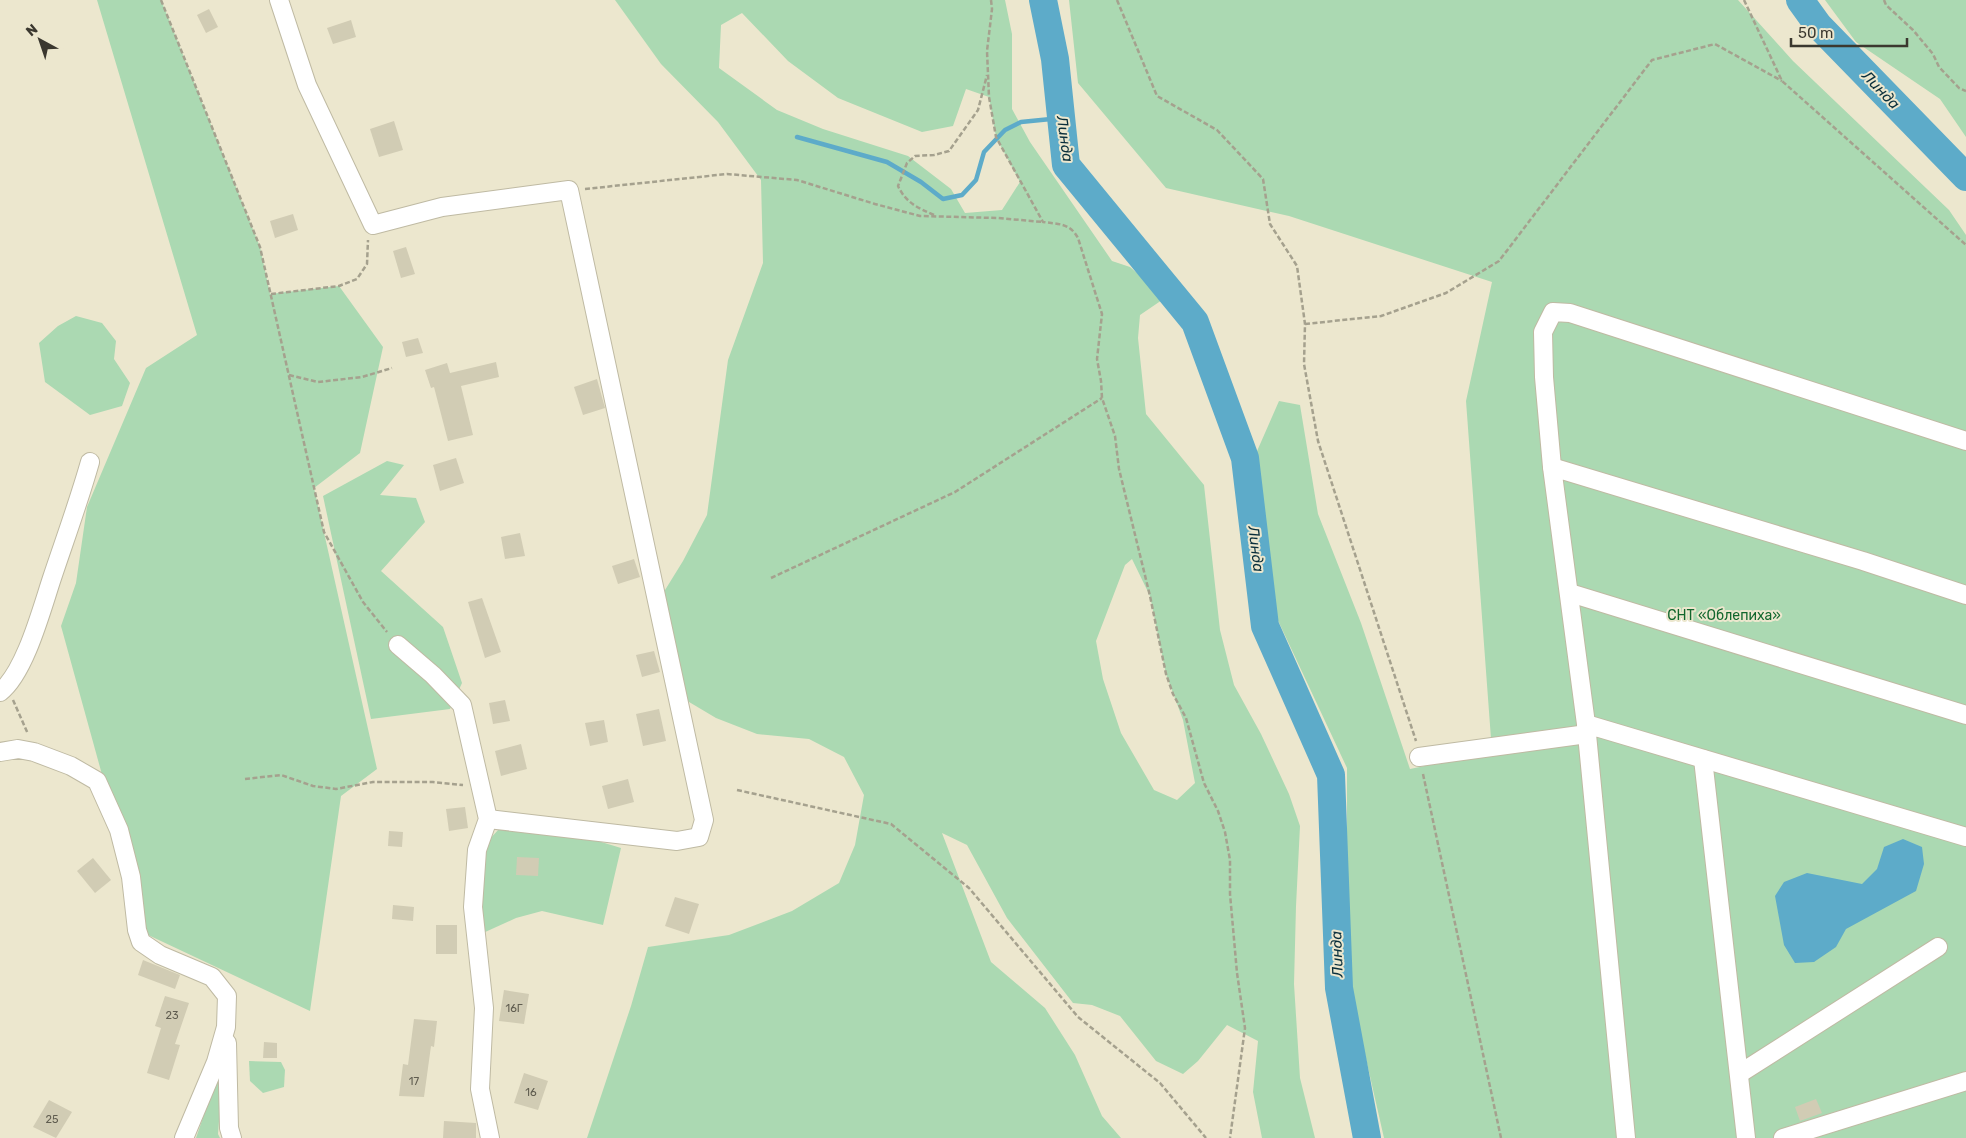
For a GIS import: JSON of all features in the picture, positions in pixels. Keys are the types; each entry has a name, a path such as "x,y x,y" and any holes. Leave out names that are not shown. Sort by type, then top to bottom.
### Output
{"street":[{"path":"279,0 307,85 374,225 442,207 569,190 704,820 699,836 677,841 488,819"},
{"path":"1626,1138 1587,729 1552,467 1542,332 1553,312 1570,313 1966,441"},
{"path":"3,689 28,649 78,507 90,462"},
{"path":"1552,467 1863,561 1966,595"},
{"path":"1570,593 1966,715"},
{"path":"398,645 433,675 462,705 488,819 477,850 473,906 484,1008 480,1089 490,1138"},
{"path":"1419,757 1587,729 1703,759 1966,837"},
{"path":"0,752 18,749 34,752 71,766 97,781 119,830 131,877 137,930 141,942 160,955 212,977 226,996 229,1128 232,1138"},
{"path":"1703,759 1746,1138"},
{"path":"1739,1074 1938,947"},
{"path":"184,1138 216,1062 226,1027"},
{"path":"1784,1138 1966,1081"}],"path":[{"path":"161,0 260,246 324,532 363,602 398,645"},
{"path":"991,0 992,9 987,51 989,97 996,137 1043,222"},
{"path":"1117,0 1157,96 1217,130 1262,179 1270,224 1297,266 1305,324 1304,364 1318,441 1415,738 1501,1138"},
{"path":"1744,0 1782,81"},
{"path":"1884,0 1886,5 1913,30 1932,54 1939,67 1959,88 1966,91"},
{"path":"1305,324 1381,316 1446,294 1499,261 1652,60 1716,44 1782,81 1966,245"},
{"path":"935,215 914,206 903,196 898,186 901,174 907,163 914,156 934,155 948,151 978,110 988,72"},
{"path":"569,190 600,189 662,180 727,174 797,180 920,216 935,215 1063,224 1071,228 1078,238 1102,314 1097,359 1102,398 1115,436 1119,469 1150,596 1166,674 1173,694 1186,718 1204,783 1218,811 1225,832 1230,860 1230,894 1237,973 1246,1028 1230,1138"},
{"path":"270,294 339,286 356,279 367,264 368,240 374,225"},
{"path":"288,375 318,382 362,377 392,368"},
{"path":"771,578 955,492 1102,398"},
{"path":"3,689 22,718 34,752"},
{"path":"245,779 281,774 313,786 336,789 372,782 433,782 466,785 481,789"},
{"path":"737,790 891,824 969,888 1078,1017 1160,1082 1206,1138"}],"green space":[{"path":"97,0 161,0 260,247 270,294 339,286 383,347 360,453 314,488 377,769 341,796 310,1011 146,934 61,626 76,583 87,507 146,368 197,335"},
{"path":"615,0 1005,0 1012,34 1012,109 1030,142 1112,261 1130,267 1165,298 1140,315 1138,338 1146,414 1204,485 1220,630 1234,685 1261,734 1289,794 1300,826 1294,984 1300,1078 1315,1138 1262,1138 1253,1092 1258,1041 1227,1025 1198,1061 1183,1074 1156,1061 1120,1016 1092,1005 1073,1003 1007,918 967,845 942,833 991,962 1045,1008 1075,1055 1102,1116 1121,1138 587,1138 631,1006 648,947 729,935 792,911 839,883 855,845 864,795 844,757 809,739 757,734 716,718 679,696 657,603 683,561 707,515 728,360 763,263 761,180 718,122 661,64","holes":["742,13 788,61 838,98 922,132 953,126 966,89 989,97 996,137 1020,182 1002,210 965,213 951,189 908,156 823,129 777,110 719,68 721,25","1132,559 1150,596 1166,674 1183,720 1195,783 1177,800 1154,790 1121,733 1103,679 1096,641 1125,565"]},
{"name":"СНТ «Облепиха»","path":"1069,0 1738,0 1793,61 1949,210 1966,235 1966,1138 1384,1138 1347,975 1347,768 1275,614 1254,458 1279,401 1300,405 1318,514 1361,623 1410,769 1492,752 1466,401 1492,282 1289,216 1166,188 1078,83"},
{"path":"1825,0 1966,0 1966,137 1940,99 1856,42"},
{"path":"76,316 102,323 116,341 114,359 130,383 122,406 90,415 45,382 39,343 58,326"},
{"path":"387,461 404,465 380,495 416,498 425,522 381,571 443,627 462,683 450,709 371,719 323,496"},
{"path":"499,829 575,834 621,848 603,925 542,911 516,918 483,933 478,900 487,842"},
{"path":"224,1056 218,1134 220,1138 196,1138"},
{"path":"249,1061 281,1062 285,1070 284,1087 263,1093 250,1081"}],"water":[{"path":"1903,839 1922,847 1924,864 1916,891 1846,929 1836,947 1814,962 1795,963 1784,945 1775,896 1784,882 1807,873 1862,884 1877,869 1884,847"}],"building":[{"path":"209,9 218,27 206,33 197,15"},
{"path":"351,20 356,37 333,44 327,28"},
{"path":"394,121 403,150 379,157 370,129"},
{"path":"293,214 298,230 275,238 270,221"},
{"path":"406,247 415,274 401,278 393,251"},
{"path":"418,338 423,353 406,357 402,342"},
{"path":"496,362 499,377 461,386 473,435 448,441 434,387 431,388 425,370 447,363 450,373"},
{"path":"597,379 605,408 583,415 574,387"},
{"path":"456,458 464,483 440,491 433,465"},
{"path":"520,533 525,556 505,559 501,537"},
{"path":"634,559 640,577 618,584 612,566"},
{"path":"482,598 501,652 485,658 468,602"},
{"path":"654,651 660,672 642,677 636,655"},
{"path":"505,700 510,721 493,724 489,703"},
{"path":"659,709 666,741 643,746 636,714"},
{"path":"604,720 608,742 590,746 585,723"},
{"path":"521,744 527,769 501,776 495,751"},
{"path":"628,779 634,802 608,809 602,786"},
{"path":"465,807 468,828 449,831 446,809"},
{"path":"389,831 403,832 402,847 388,846"},
{"path":"517,857 539,858 538,876 516,875"},
{"path":"93,858 111,880 95,893 77,871"},
{"path":"675,897 699,904 689,934 665,926"},
{"path":"393,905 414,907 413,921 392,919"},
{"path":"436,925 457,925 457,954 436,954"},
{"path":"143,960 180,975 175,989 138,975"},
{"path":"504,990 529,994 524,1024 499,1021"},
{"path":"165,996 189,1003 175,1044 180,1045 169,1080 147,1073 161,1028 155,1026"},
{"path":"414,1019 437,1021 434,1047 431,1046 424,1097 399,1096 403,1064 408,1065"},
{"path":"264,1042 277,1043 277,1058 263,1058"},
{"path":"524,1073 548,1081 538,1110 514,1103"},
{"path":"1816,1099 1822,1113 1800,1121 1795,1107"},
{"path":"49,1100 72,1112 56,1138 33,1127"},
{"path":"444,1121 476,1123 476,1138 443,1138"}],"waterway":[{"name":"Линда","path":"1043,0 1055,59 1066,165 1195,322 1245,458 1265,626 1331,775 1339,988 1367,1138"},
{"name":"Линда","path":"1800,0 1818,25 1966,177"},
{"path":"797,137 887,162 921,182 943,199 962,195 976,180 984,152 1005,130 1021,122 1061,118"}]}
